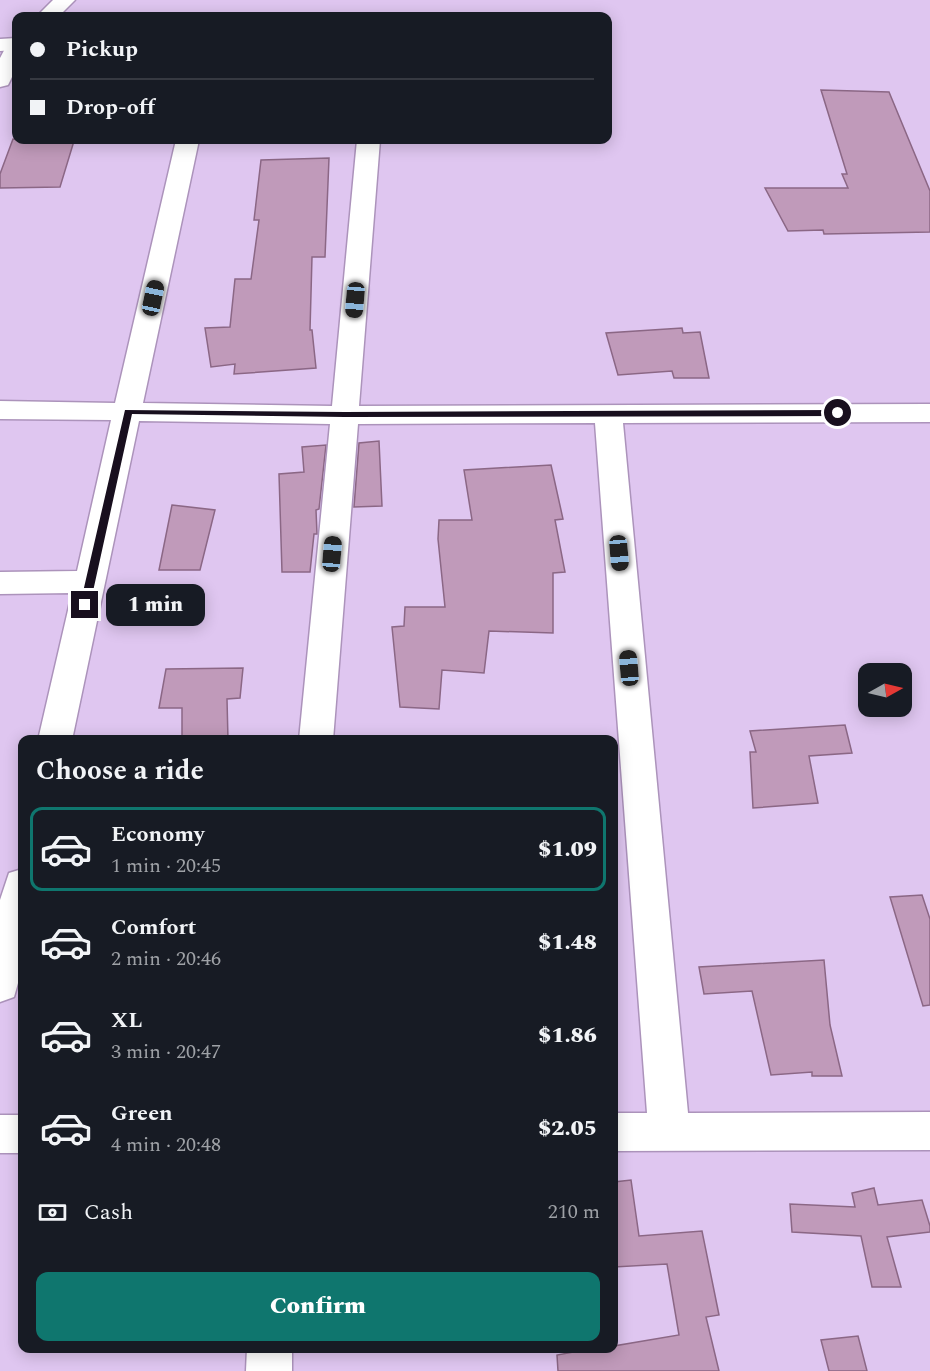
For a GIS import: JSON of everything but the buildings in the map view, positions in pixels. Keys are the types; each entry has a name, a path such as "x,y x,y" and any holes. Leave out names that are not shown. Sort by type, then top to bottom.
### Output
{"main road":[{"path":"52,12 65,0"},
{"path":"0,80 12,54"},
{"path":"56,735 186,144"},
{"path":"316,735 369,144"},
{"path":"0,410 345,414 930,413"},
{"path":"608,414 669,1131"},
{"path":"0,583 90,582"},
{"path":"0,984 18,902"},
{"path":"618,1132 930,1131"},
{"path":"0,1134 18,1134"},
{"path":"269,1371 270,1353"}],"route":[{"path":"85,605 128,411 345,414 838,413"}]}
